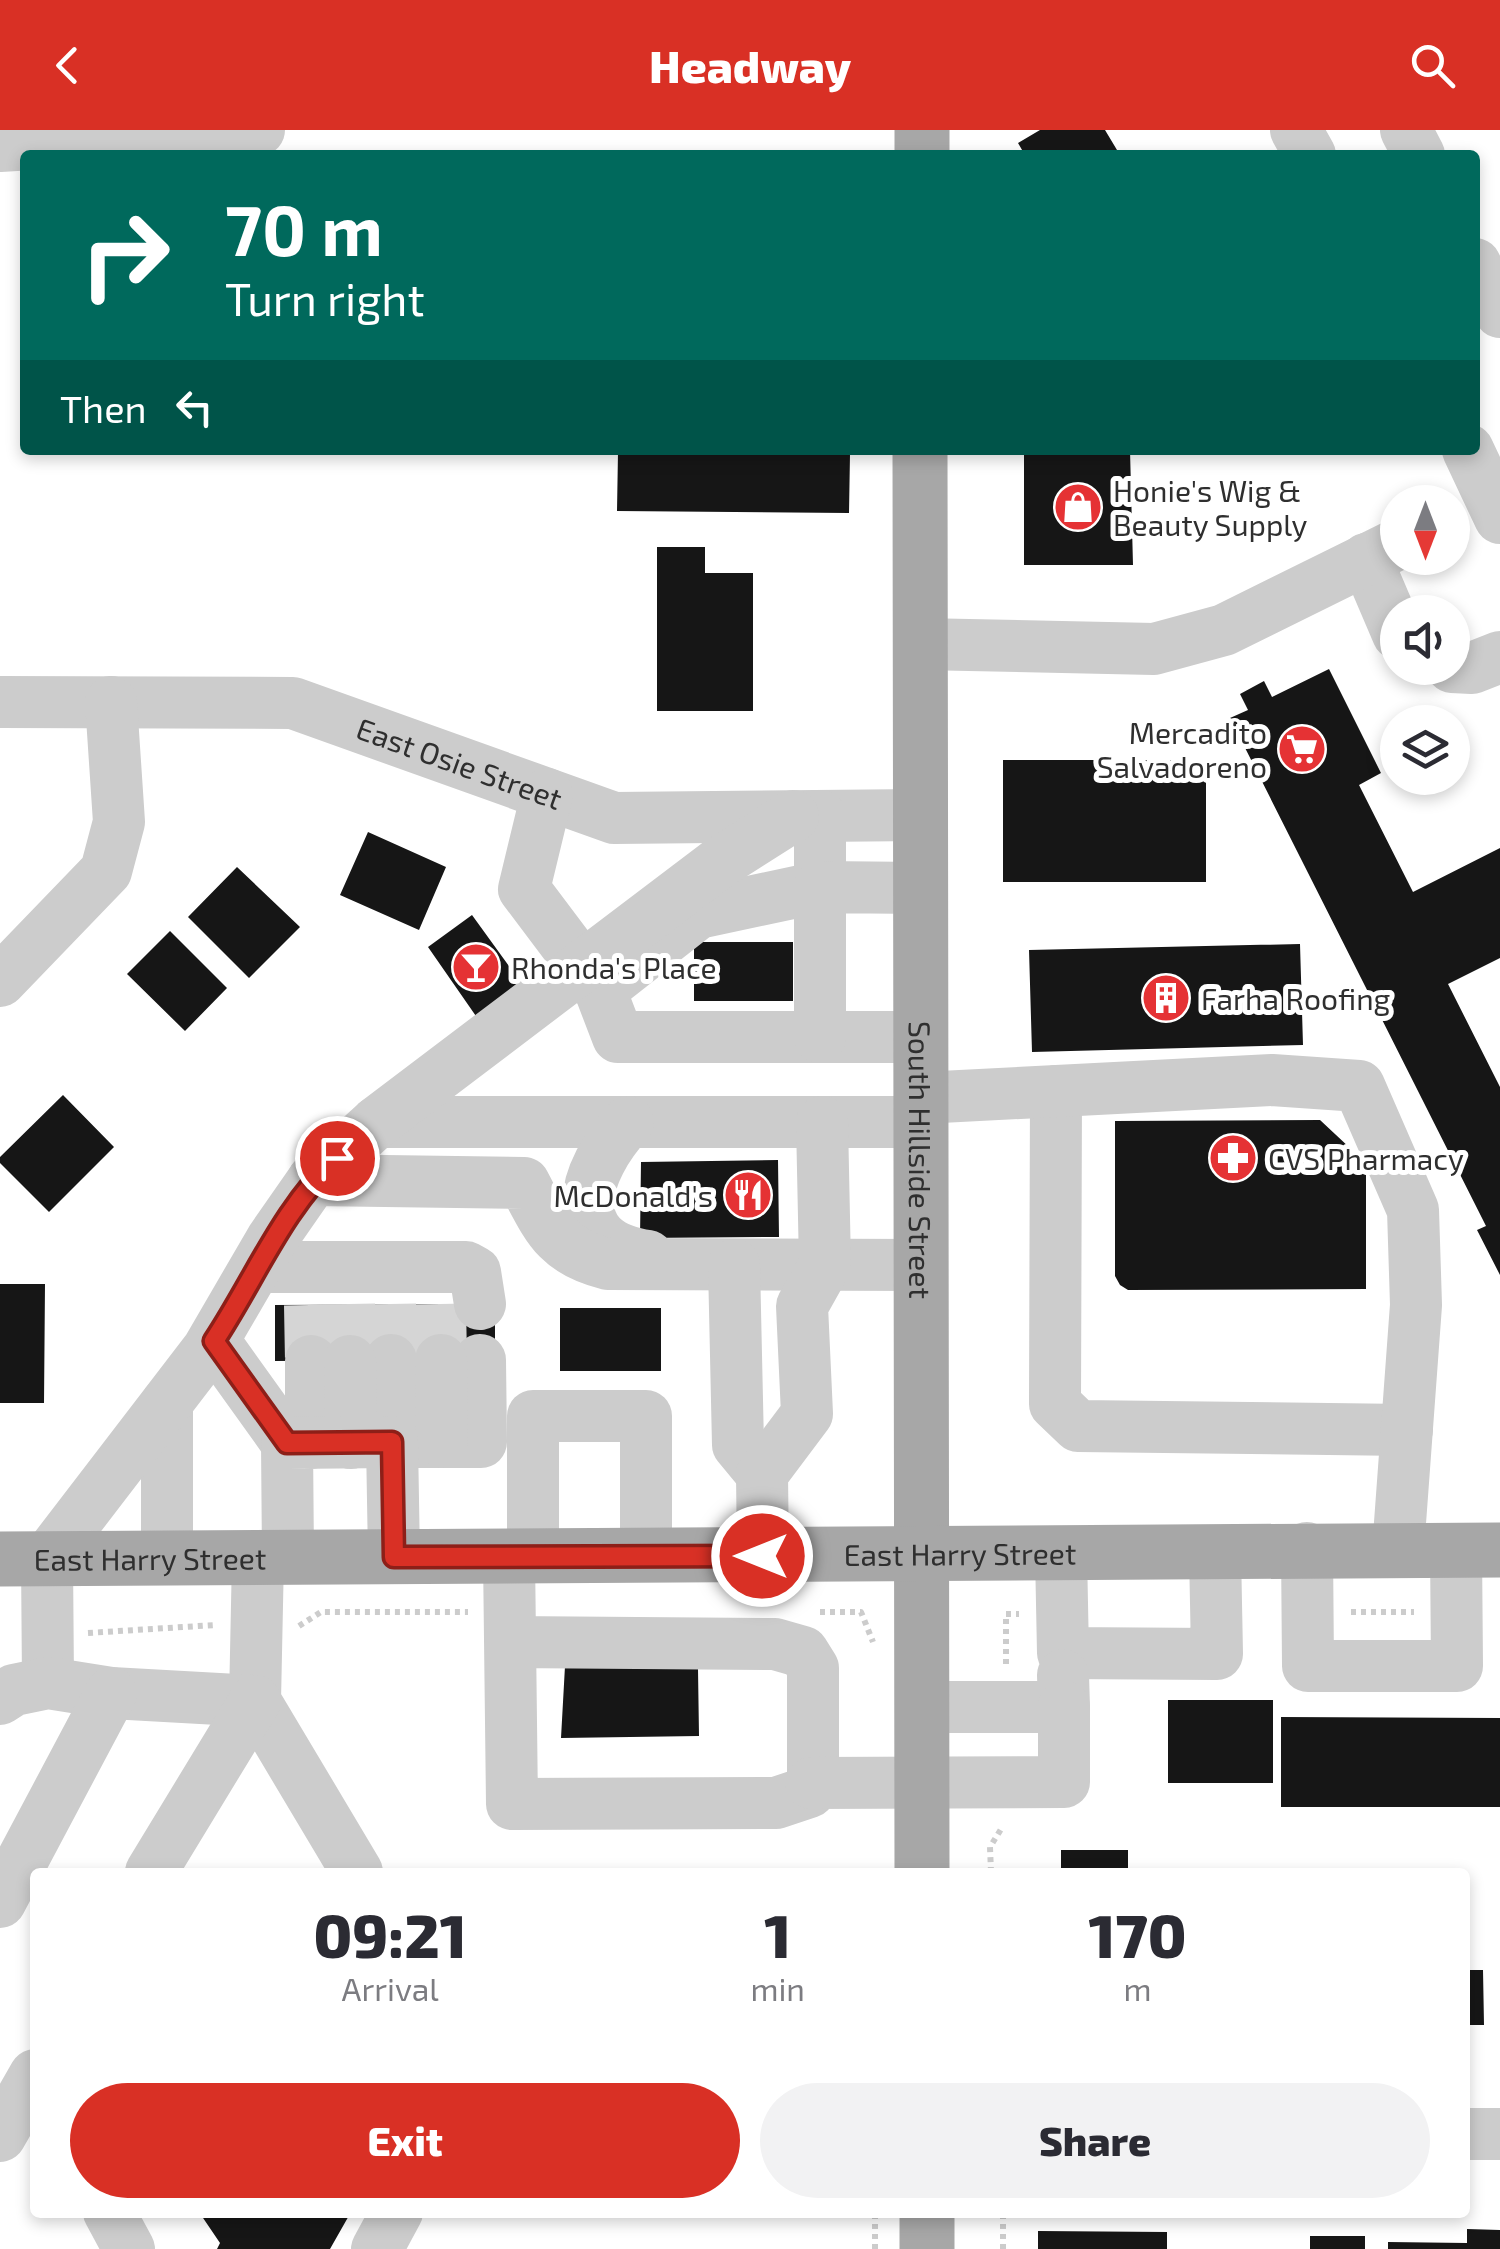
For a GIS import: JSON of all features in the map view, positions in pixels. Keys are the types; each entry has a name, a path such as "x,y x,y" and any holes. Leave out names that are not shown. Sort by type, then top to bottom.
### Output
{"main road":[{"name":"South Hillside Street","path":"920,455 922,1868"},
{"name":"East Harry Street","path":"23,1559 1478,1549"},
{"path":"927,2218 927,2249"}],"street":[{"path":"0,146 259,130"},
{"path":"1480,274 1500,312"},
{"path":"1469,455 1482,513"},
{"path":"920,644 1154,649 1224,630 1380,553"},
{"path":"1470,668 1500,657"},
{"name":"East Osie Street","path":"0,702 292,703 614,818 921,815"},
{"path":"0,981 106,871 119,822 111,702"},
{"path":"547,794 524,889 591,979 618,1037 922,1037"},
{"path":"255,1702 24,1691 23,1559 167,1403 214,1341 313,1180 377,1122 729,884 807,816"},
{"path":"807,816 820,886 820,1037"},
{"path":"729,884 921,888"},
{"path":"377,1122 822,1122 1056,1091 1272,1080 1359,1086 1413,1210 1416,1305 1398,1550"},
{"path":"1056,1091 1055,1404 1078,1426 1407,1430"},
{"path":"565,1122 550,1168 558,1196 586,1230 623,1252 720,1265"},
{"path":"598,1235 585,1197 603,1149 628,1122"},
{"path":"762,1556 762,1474 807,1414 802,1306 825,1265 822,1122"},
{"path":"313,1180 524,1184 552,1236 580,1257 608,1264 922,1265"},
{"path":"720,1265 738,1445 762,1474"},
{"path":"258,1268 384,1288"},
{"path":"214,1341 377,1442"},
{"path":"377,1442 394,1360"},
{"path":"394,1360 377,1442 394,1557"},
{"path":"154,1868 255,1702 273,1557 377,1442 394,1360"},
{"path":"167,1403 167,1558"},
{"path":"510,1642 774,1644 804,1652 813,1668 809,1792 776,1803 512,1804 510,1642 533,1416 646,1416 646,1556"},
{"path":"1307,1548 1308,1666 1478,1666 1478,1549"},
{"path":"1063,1653 1217,1654 1215,1552"},
{"path":"811,1784 1064,1782 1061,1554"},
{"path":"0,1902 112,1693"},
{"path":"255,1702 355,1868"},
{"path":"922,1707 1064,1707"},
{"path":"0,2136 30,2085"},
{"path":"1470,2134 1500,2134"},
{"path":"112,2218 129,2249"},
{"path":"378,2249 394,2218"}],"path":[{"path":"874,2249 875,2218"},
{"path":"1003,2249 1004,2218"}],"building":[{"path":"1040,130 1105,130 1117,150 1022,150 1018,143"},
{"path":"618,455 850,455 849,513 617,511"},
{"name":"Honie's Wig & Beauty Supply","path":"1024,455 1130,455 1133,565 1024,565"},
{"path":"657,547 705,547 705,573 753,573 753,711 657,711"},
{"path":"1329,669 1380,771 1359,785 1413,892 1500,848 1500,958 1448,984 1500,1087 1500,1275 1477,1230 1486,1226 1230,718 1248,710 1240,694 1264,681 1272,697"},
{"path":"1003,760 1206,760 1206,882 1003,882"},
{"path":"368,832 446,867 419,930 340,895"},
{"path":"237,867 300,927 249,978 188,917"},
{"name":"Rhonda's Place","path":"472,915 524,987 478,1019 428,947"},
{"path":"170,931 227,988 185,1031 127,974"},
{"path":"694,942 793,942 793,1001 694,1001"},
{"name":"Farha Roofing","path":"1300,944 1303,1045 1032,1052 1029,950"},
{"path":"63,1095 114,1147 49,1212 0,1163 0,1157"},
{"name":"CVS Pharmacy","path":"1320,1120 1366,1163 1366,1289 1128,1290 1120,1285 1115,1276 1115,1121"},
{"path":"778,1160 779,1237 640,1238 641,1162"},
{"path":"0,1284 45,1284 44,1403 0,1403"},
{"path":"495,1304 495,1360 275,1361 275,1305"},
{"path":"560,1308 661,1308 661,1371 560,1371"},
{"path":"565,1666 698,1669 699,1736 561,1738"},
{"path":"1168,1700 1273,1700 1273,1783 1168,1783"},
{"path":"1281,1717 1500,1718 1500,1807 1281,1807"},
{"path":"1061,1850 1128,1850 1128,1868 1061,1868"},
{"path":"1470,1970 1483,1970 1484,2025 1470,2025"},
{"path":"203,2218 348,2218 330,2249 217,2249 220,2243"},
{"path":"1467,2229 1500,2230 1500,2249 1388,2249 1388,2242 1467,2243"},
{"path":"1038,2231 1167,2232 1167,2249 1038,2249"},
{"path":"1310,2236 1365,2236 1365,2249 1310,2249"}],"tunnel":[{"path":"349,1304 350,1361"},
{"path":"390,1304 391,1360"},
{"path":"440,1304 441,1360"},
{"path":"310,1305 311,1361"}],"place":[{"name":"Honie's Wig & Beauty Supply","path":"1078,507"},
{"name":"Mercadito Salvadoreno","path":"1302,749"},
{"name":"Rhonda's Place","path":"476,967"},
{"name":"Farha Roofing","path":"1166,998"},
{"name":"CVS Pharmacy","path":"1233,1158"},
{"name":"McDonald's","path":"748,1195"}],"route":[{"path":"337,1158 313,1180 272,1239 214,1341 287,1443 392,1442 394,1557 762,1556"}]}
